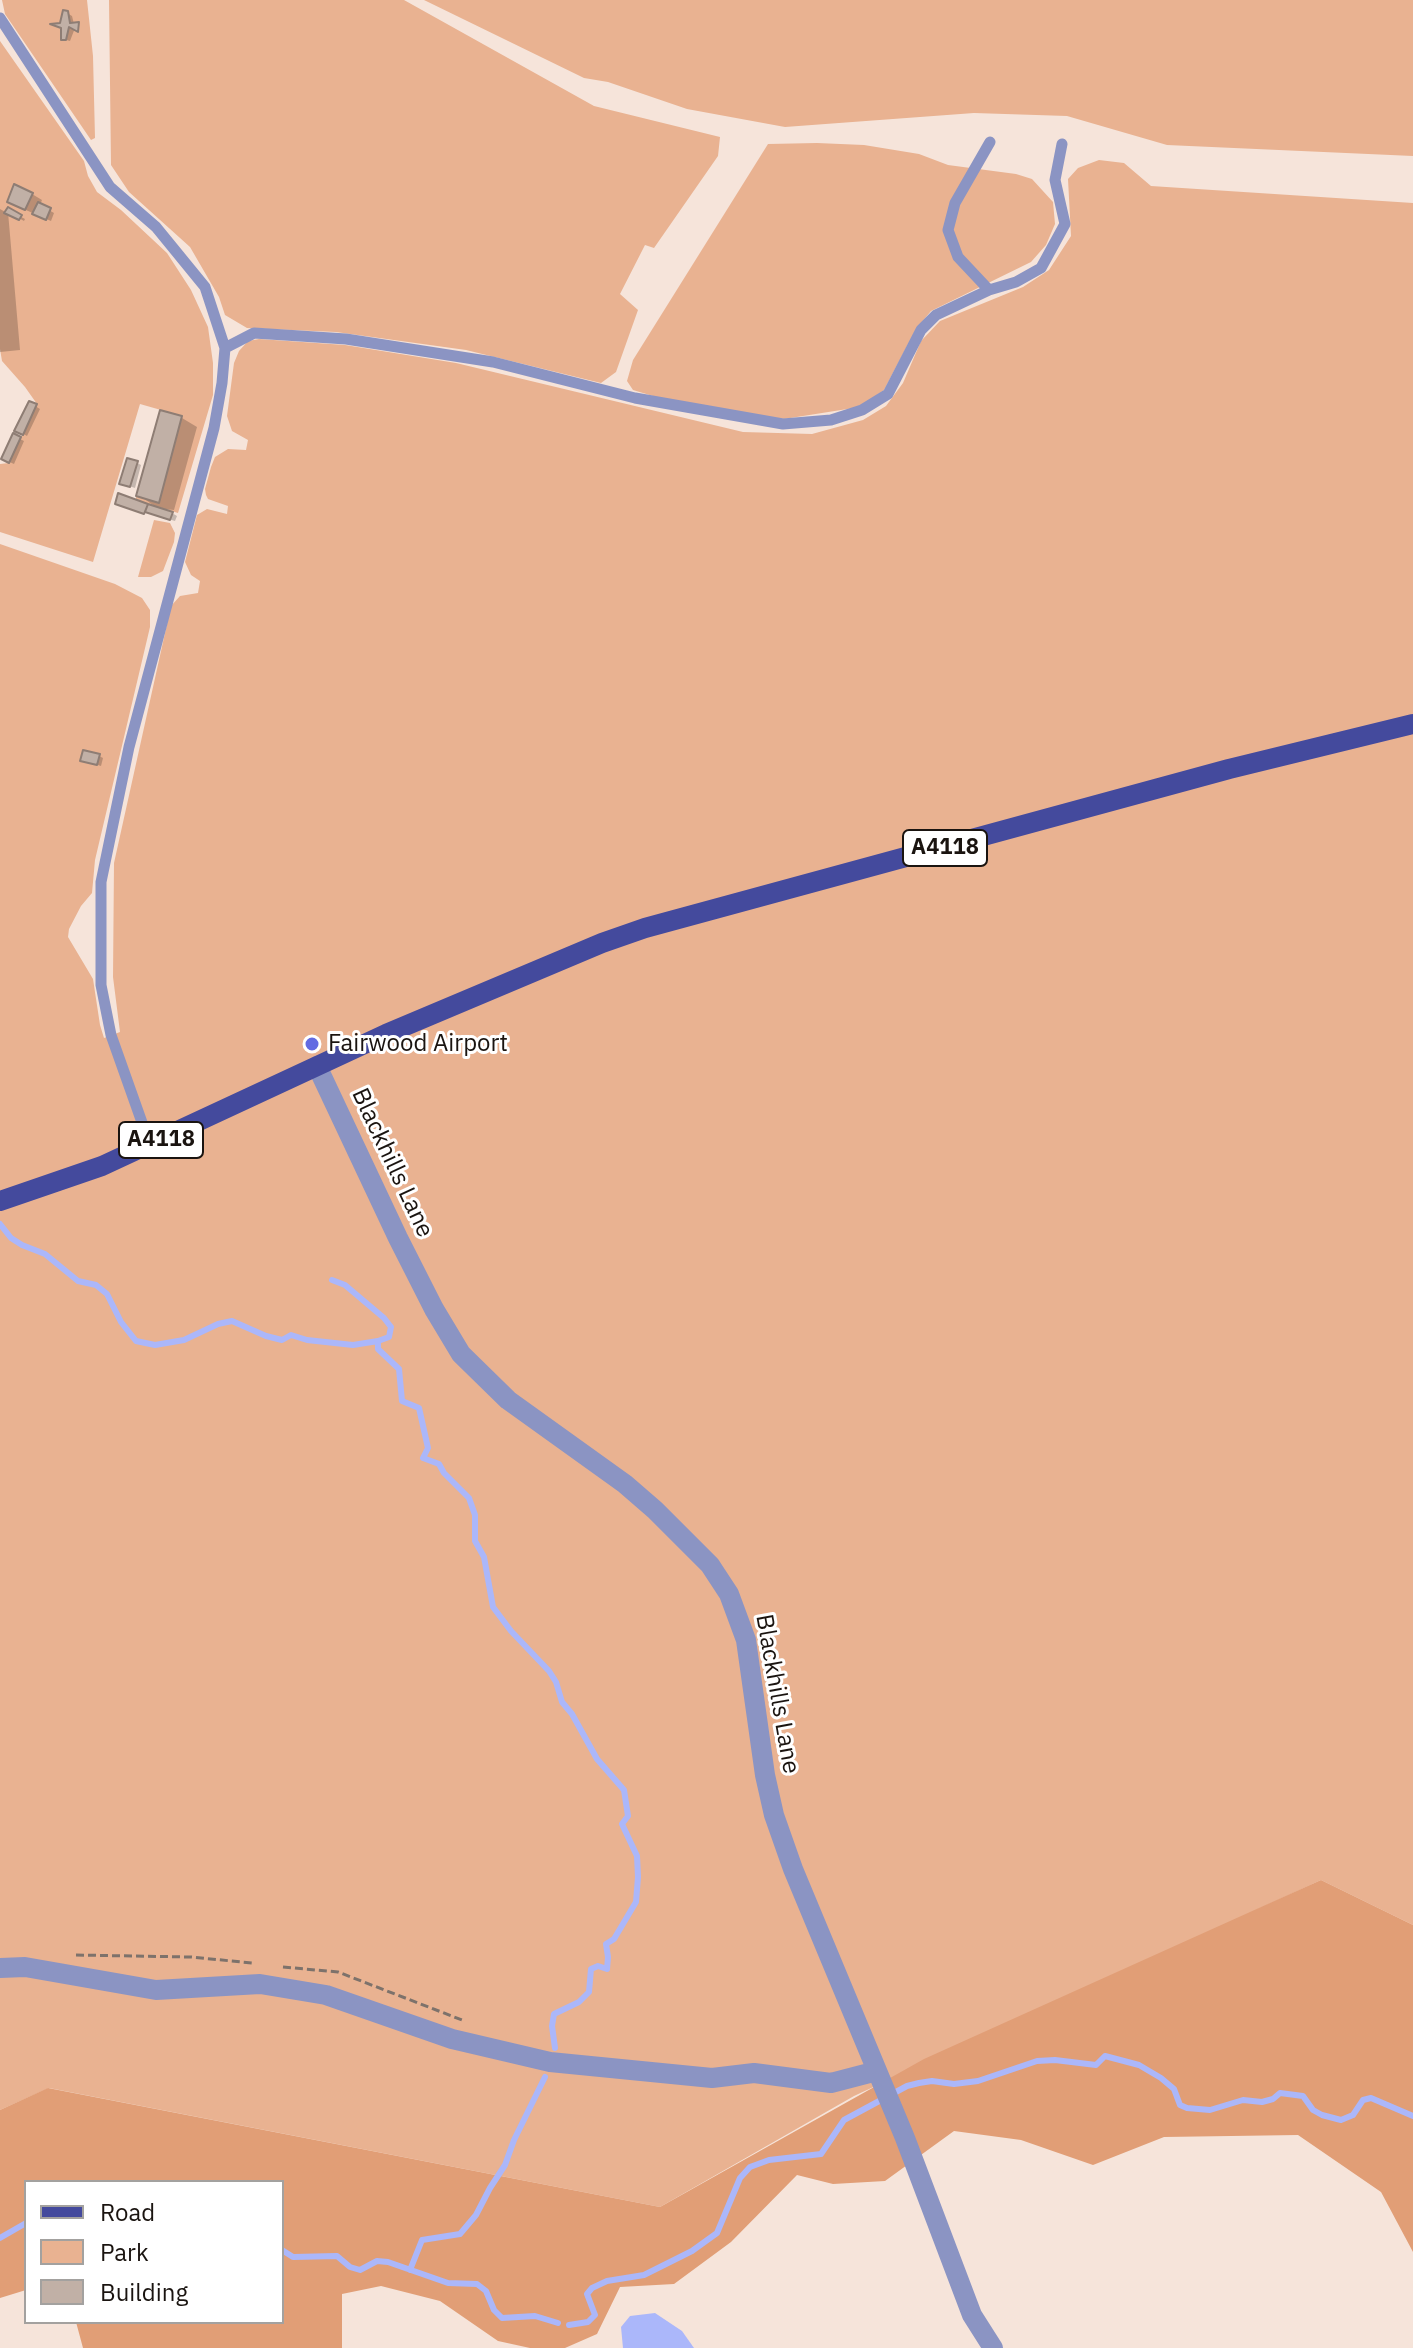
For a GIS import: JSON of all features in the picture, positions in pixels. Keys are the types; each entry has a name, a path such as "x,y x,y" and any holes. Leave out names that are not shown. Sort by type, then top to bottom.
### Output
{"main road":[{"name":"A4118","path":"0,1201 52,1185 150,1145 317,1066 602,943 671,920 1229,769 1413,724"}],"street":[{"name":"Blackhills Lane","path":"317,1066 398,1238 461,1354 508,1400 625,1484 655,1510 710,1565 729,1594 746,1640 774,1815 793,1869 905,2138 972,2315 993,2348"},
{"path":"0,1968 25,1967 156,1990 260,1984 326,1995 452,2039 550,2062 712,2078 754,2073 831,2083 880,2079"}],"lane":[{"path":"0,18 110,187 156,227 205,287 225,348 214,428 129,747 101,882 101,985 111,1035 150,1145"},
{"path":"989,290 958,257 948,230 955,203 990,142"},
{"path":"225,348 254,333 346,339 493,362 635,398 783,424 831,420 862,410 888,394 921,330 936,315 989,290 1016,282 1041,268 1065,224 1055,180 1062,144"}],"green space":[{"path":"2,0 87,0 93,56 95,138 91,140 5,14"},
{"path":"109,0 404,0 594,106 720,137 718,156 654,248 645,245 620,294 638,310 616,372 601,383 466,350 336,332 247,328 225,315 219,297 190,247 129,192 111,165"},
{"path":"424,0 1413,0 1413,156 1167,145 1067,116 974,113 785,127 687,109 608,82 584,78"},
{"path":"0,41 84,161 97,192 167,253 191,290 208,327 213,395 178,513 136,500 136,496 159,502 182,416 140,404 93,562 0,532 0,464 9,463 37,404 2,361 0,349"},
{"path":"768,144 864,145 919,154 948,165 1032,179 1053,202 1055,224 1046,245 1031,262 931,311 916,329 884,390 860,407 784,419 673,402 633,390 627,381 633,360"},
{"path":"1099,160 1124,163 1151,186 1413,203 1413,1925 1321,1880 854,2096 660,2207 49,2088 0,2110 0,544 115,584 142,598 150,610 150,627 95,860 92,893 81,906 68,937 93,979 104,1038 120,1032 113,977 114,863 171,606 180,596 198,593 200,581 191,575 185,562 197,515 207,509 227,514 228,506 208,499 206,495 211,467 215,457 228,449 246,450 248,440 232,431 227,416 234,363 248,341 259,339 345,345 456,363 743,432 812,434 863,420 886,406 903,383 921,341 940,321 1023,287 1049,270 1071,236 1068,179 1078,168"},
{"path":"154,520 170,523 175,533 174,542 163,571 151,577 138,577"}],"shaded area":[{"path":"1321,1880 1413,1925 1413,2252 1381,2192 1298,2135 1164,2137 1093,2165 1021,2140 954,2131 885,2181 833,2184 797,2175 731,2242 674,2284 620,2287 597,2334 565,2348 530,2348 498,2341 440,2301 381,2286 342,2294 342,2348 83,2348 77,2324 284,2324 284,2180 24,2180 24,2291 0,2298 0,2110 48,2088 660,2207 924,2059"}],"water":[{"path":"655,2313 682,2331 694,2348 623,2348 621,2327 630,2316"}],"building":[{"path":"63,10 68,11 70,23 79,22 78,32 69,27 66,40 61,40 61,28 50,24 60,23"},
{"path":"14,184 33,193 25,210 7,202"},
{"path":"38,202 51,208 46,220 32,214"},
{"path":"8,207 22,215 19,220 4,213"},
{"path":"29,401 37,404 23,435 14,431"},
{"path":"160,410 182,416 159,503 136,496"},
{"path":"13,433 21,437 9,463 1,459"},
{"path":"127,458 138,461 130,487 119,484"},
{"path":"118,493 148,504 144,514 115,504"},
{"path":"148,504 173,512 170,520 145,512"},
{"path":"83,750 100,754 97,765 80,761"}],"waterway":[{"path":"0,1224 11,1238 45,1254 78,1281 96,1285 107,1294 121,1322 136,1341 155,1345 184,1340 232,1321 282,1340 291,1335 353,1345 378,1341"},
{"path":"332,1280 345,1285 391,1327 389,1337 378,1341 378,1349 399,1369 402,1401 419,1408 428,1448 423,1458 439,1464 469,1498 475,1515 475,1541 484,1557 493,1607 549,1671 562,1702 597,1759 624,1790 628,1816 622,1824 637,1856 636,1902 614,1939 606,1944 607,1969 598,1966 591,1969 589,1992 579,2002 554,2014 555,2048"},
{"path":"569,2325 588,2322 595,2315 587,2294 592,2288 607,2281 644,2275 692,2251 717,2233 740,2178 750,2167 769,2160 821,2154 844,2120 907,2086 919,2083 978,2081 1037,2061 1096,2065 1105,2056 1139,2065 1161,2078 1174,2089 1180,2105 1187,2108 1210,2110 1243,2100 1262,2102 1280,2093 1303,2096 1313,2110 1341,2120 1353,2115 1363,2100 1371,2098 1413,2116"},
{"path":"410,2270 422,2240 460,2234 476,2215 505,2165 545,2077"},
{"path":"0,2238 24,2224"},
{"path":"284,2251 293,2257 337,2256 350,2267 360,2270 377,2261 388,2262 448,2283 477,2284 486,2291 494,2310 502,2318 535,2316 558,2323"}],"place":[{"name":"Fairwood Airport","path":"312,1044"}]}
